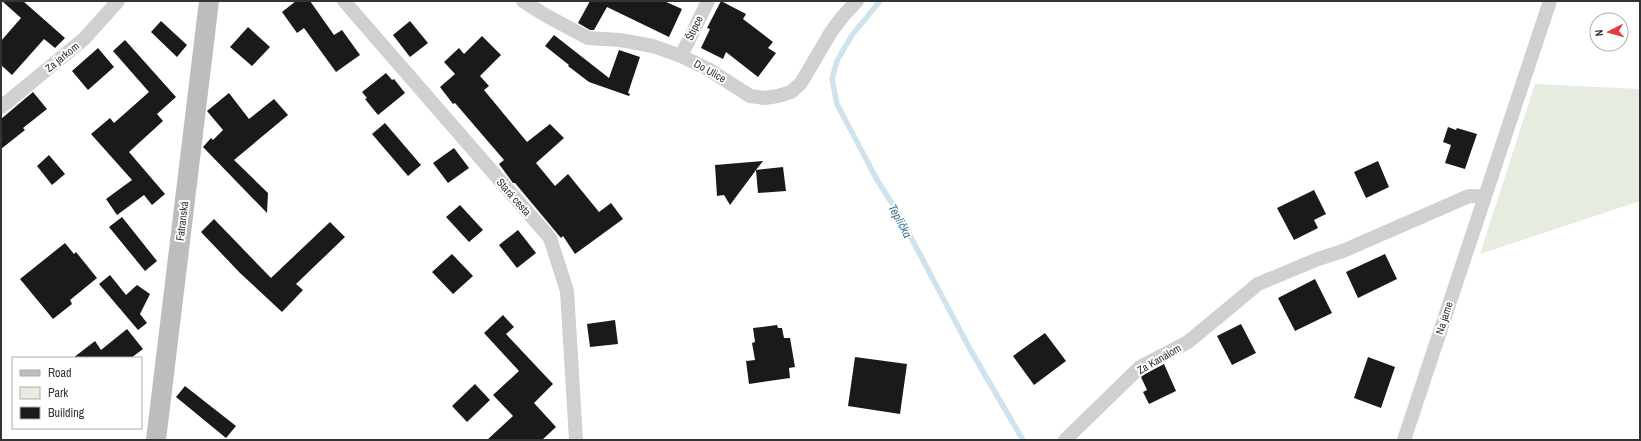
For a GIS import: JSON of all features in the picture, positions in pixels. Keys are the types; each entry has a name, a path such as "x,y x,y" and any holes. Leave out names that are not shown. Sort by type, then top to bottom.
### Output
{"main road":[{"name":"Fatranská","path":"156,440 209,1"}],"street":[{"name":"Za jarkom","path":"1,107 84,39 118,1"},
{"name":"Stará cesta","path":"344,1 550,238 566,291 576,440"},
{"name":"Do Ulice","path":"523,1 545,15 588,38 620,40 653,46 708,68 750,96 765,98 791,92 801,83 831,32 842,16 857,1"},
{"name":"Štipce","path":"680,56 708,1"},
{"name":"Na jame","path":"1404,440 1550,1"},
{"name":"Za Kanálom","path":"1065,440 1140,368 1188,342 1258,284 1318,259 1343,251 1469,196 1484,196"}],"green space":[{"path":"1535,84 1640,89 1640,201 1480,254"}],"building":[{"path":"2,1 23,1 65,38 55,48 44,39 12,75 1,65 1,41 21,18"},
{"path":"296,1 310,1 334,35 342,30 360,55 336,72 304,28 297,33 282,12"},
{"path":"590,1 664,1 682,9 669,37 607,7 594,30 590,30 578,23"},
{"path":"721,1 746,14 743,19 773,42 768,48 776,53 758,77 726,52 723,59 701,48 710,29 707,28"},
{"path":"161,21 187,45 177,57 151,32"},
{"path":"410,21 428,43 410,57 393,35"},
{"path":"248,27 270,47 252,66 230,47"},
{"path":"554,35 609,78 619,50 640,57 628,93 630,94 629,96 589,82 568,66 569,65 545,46"},
{"path":"482,36 501,55 480,76 489,86 484,90 527,142 550,124 564,138 536,163 555,186 568,174 599,212 611,203 623,219 575,254 563,236 561,238 515,183 513,183 499,164 504,160 455,103 453,104 440,87 455,74 444,62 459,48 464,54"},
{"path":"125,40 176,97 157,114 163,121 129,152 165,194 152,205 144,195 117,215 106,199 132,180 91,134 110,118 114,123 149,92 113,51"},
{"path":"98,48 114,67 88,90 72,71"},
{"path":"386,73 392,80 394,79 405,93 378,115 365,99 367,98 362,92"},
{"path":"33,92 47,109 23,128 25,130 1,149 1,119"},
{"path":"229,93 249,119 274,99 288,115 234,160 268,193 267,213 203,147 211,138 213,140 223,130 207,111"},
{"path":"385,123 421,165 408,176 372,134"},
{"path":"1448,127 1477,134 1465,169 1445,163 1451,145 1443,142"},
{"path":"454,148 469,168 448,183 433,163"},
{"path":"49,155 65,174 52,185 37,166"},
{"path":"763,161 730,205 724,195 717,196 715,165"},
{"path":"1378,161 1389,187 1366,198 1354,172"},
{"path":"783,167 786,191 758,193 756,170"},
{"path":"1314,190 1326,214 1314,220 1318,228 1294,240 1277,208"},
{"path":"460,205 483,230 469,242 446,217"},
{"path":"122,217 157,261 145,271 109,227"},
{"path":"214,219 271,278 330,222 345,237 296,284 303,290 282,312 240,273 201,232"},
{"path":"518,230 536,253 517,268 499,245"},
{"path":"65,243 74,254 76,252 97,278 70,300 72,304 53,319 20,279"},
{"path":"452,254 473,276 453,294 432,272"},
{"path":"1385,254 1397,279 1358,298 1346,272"},
{"path":"110,275 126,295 137,285 150,294 140,314 147,323 138,330 99,284"},
{"path":"1315,279 1332,313 1295,331 1278,298"},
{"path":"503,315 514,327 506,334 553,384 534,403 556,427 542,440 487,440 513,416 493,395 519,371 484,333"},
{"path":"615,320 618,344 590,347 587,324"},
{"path":"1241,324 1256,353 1232,365 1217,336"},
{"path":"777,325 778,328 782,328 784,338 790,338 795,367 789,368 790,378 749,384 746,361 755,360 752,343 755,342 753,328"},
{"path":"127,329 143,349 132,357 74,357 95,341 101,350"},
{"path":"1045,333 1066,361 1034,385 1013,356"},
{"path":"855,357 907,364 900,414 848,406"},
{"path":"1368,357 1395,367 1381,408 1354,398"},
{"path":"1164,364 1176,391 1149,404 1143,392 1147,390 1141,377"},
{"path":"475,384 490,400 467,422 452,406"},
{"path":"185,386 236,426 226,438 176,397"}],"waterway":[{"name":"Teplička","path":"880,1 852,35 837,61 832,79 837,104 876,178 898,213 971,351 1023,440"}]}
